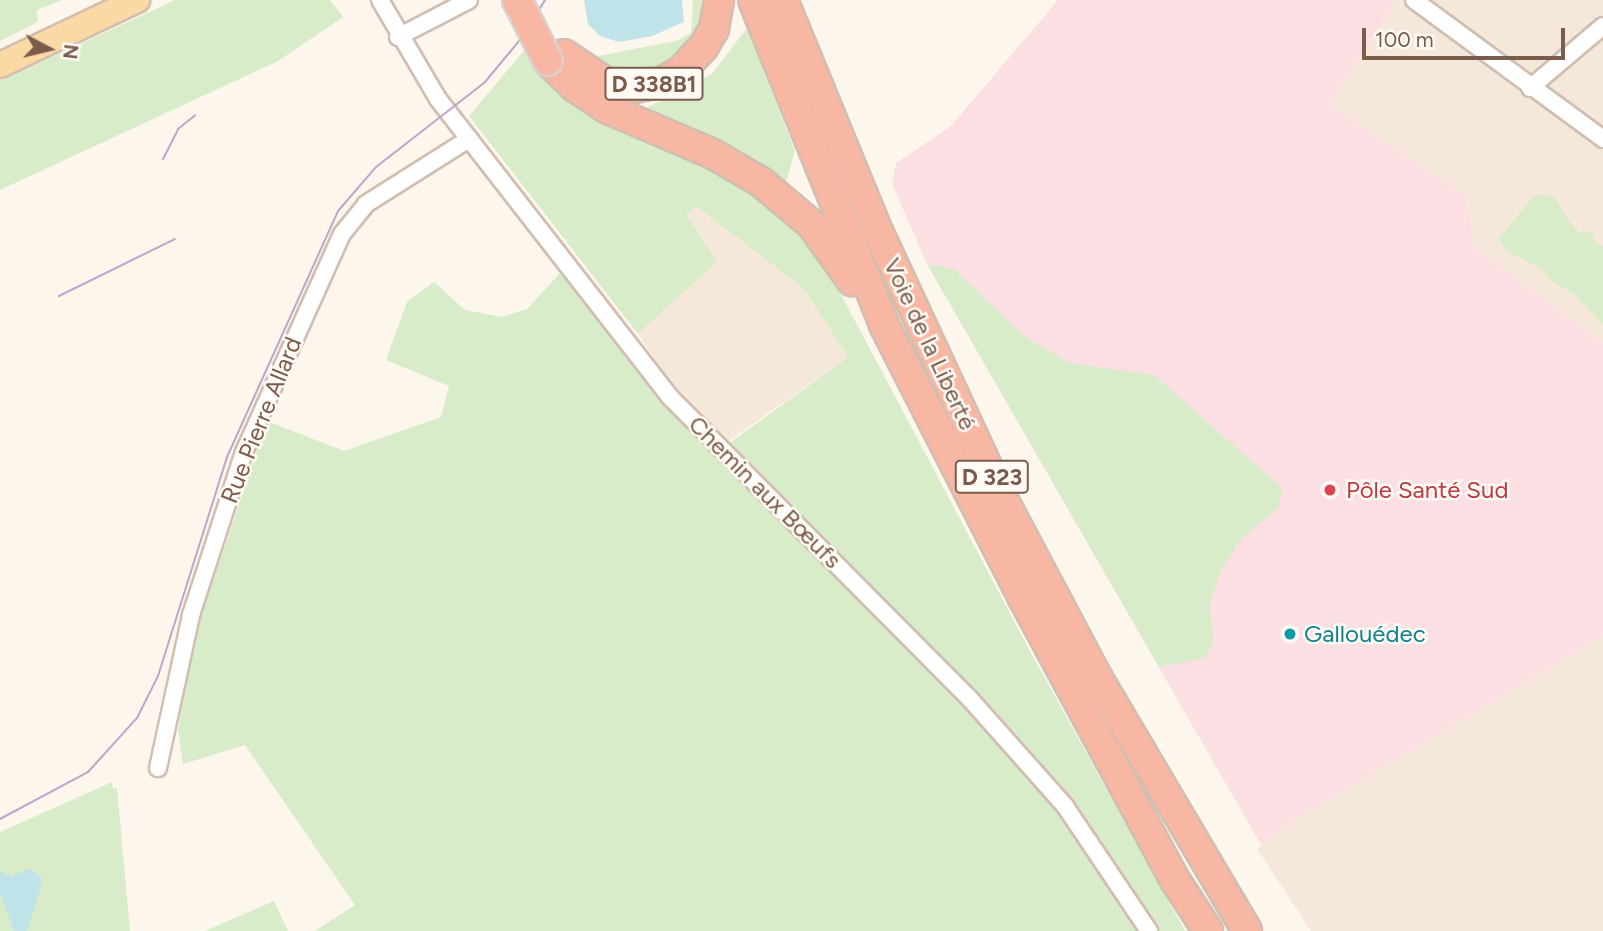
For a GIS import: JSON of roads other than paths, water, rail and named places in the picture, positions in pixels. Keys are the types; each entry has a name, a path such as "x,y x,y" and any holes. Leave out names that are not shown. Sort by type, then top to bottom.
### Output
{"highway":[{"path":"517,0 575,88 608,109 713,153 776,193 812,225 884,325"},
{"name":"D 338B1","path":"533,0 552,53 607,83 635,88 659,83 680,72 705,47 714,29 719,0"},
{"name":"Voie de la Liberté","path":"753,0 884,325 1023,598 1208,931"},
{"name":"Voie de la Liberté","path":"783,0 876,227 997,488 1097,677 1247,931"}],"main road":[{"path":"0,65 137,0"}],"street":[{"name":"Chemin aux Bœufs","path":"380,0 398,37 469,139 670,397 970,699 1065,806 1149,931"},
{"path":"398,37 469,0"},
{"path":"1415,0 1530,88 1603,139"},
{"path":"1530,88 1603,26"},
{"name":"Rue Pierre Allard","path":"158,768 191,615 244,452 337,245 366,204 469,139"}],"water":[{"path":"584,0 682,0 684,22 652,36 619,42 600,36 588,24"},
{"path":"30,869 41,877 41,887 27,931 14,931 0,893 0,871 11,876"}],"tram line":[{"path":"0,819 88,772 137,718 158,676 227,457 338,211 376,167 485,82 523,36 545,0"},
{"path":"163,159 178,129 195,115"},
{"path":"59,296 175,239"}],"place":[{"name":"Pôle Santé Sud","path":"1330,490"},
{"name":"Gallouédec","path":"1290,634"}]}
